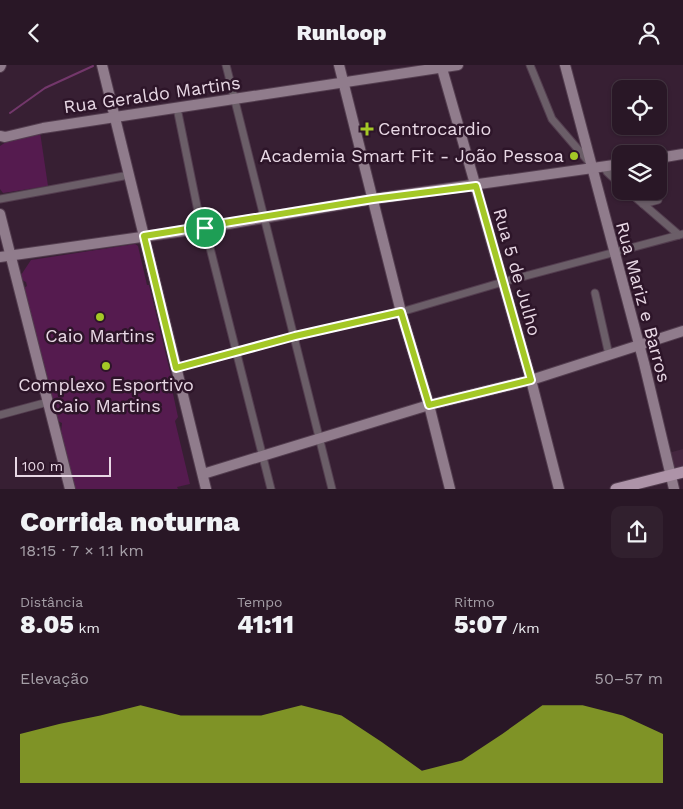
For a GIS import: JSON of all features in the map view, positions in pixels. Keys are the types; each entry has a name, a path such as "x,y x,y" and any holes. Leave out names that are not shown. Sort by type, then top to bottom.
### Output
{"main road":[{"path":"616,489 683,472"}],"street":[{"path":"102,65 206,489"},
{"path":"226,65 332,489"},
{"path":"340,65 401,312 429,405 450,489"},
{"name":"Rua Geraldo Martins","path":"2,139 43,128 458,65"},
{"path":"530,65 540,94 552,119 590,165"},
{"name":"Rua Mariz e Barros","path":"565,65 674,489"},
{"name":"Rua 5 de Julho","path":"442,66 531,380 559,489"},
{"path":"177,108 200,221 205,228 271,489"},
{"path":"667,157 683,154"},
{"path":"5,256 205,228 373,199 476,186 590,165 612,165"},
{"path":"604,166 606,172 612,177"},
{"path":"0,199 130,175"},
{"path":"638,200 681,235"},
{"path":"643,204 658,200"},
{"path":"0,214 5,256 48,402 70,489"},
{"path":"176,368 295,336 401,312 503,282 681,235"},
{"path":"595,293 609,355"},
{"path":"202,474 429,405 531,380 683,331"},
{"path":"0,415 48,402"}],"shaded area":[{"path":"40,132 48,186 3,193 0,189 0,146 9,140"},
{"name":"Complexo Esportivo Caio Martins","path":"135,244 138,246 147,285 149,285 172,380 170,380 178,417 175,421 190,484 177,487 178,489 75,489 61,432 62,423 58,421 24,288 27,286 26,282 22,280 21,275 31,260"},
{"path":"683,449 683,472 671,475 665,454"}],"waterway":[{"path":"10,113 45,88 93,66"}],"place":[{"name":"Centrocardio","path":"367,129"},
{"name":"Academia Smart Fit - João Pessoa","path":"574,156"},
{"name":"Caio Martins","path":"100,317"},
{"name":"Complexo Esportivo Caio Martins","path":"106,366"}],"route":[{"path":"476,186 531,380 429,405 401,312 295,336 176,368 144,236 205,228 373,199 476,186"}]}
